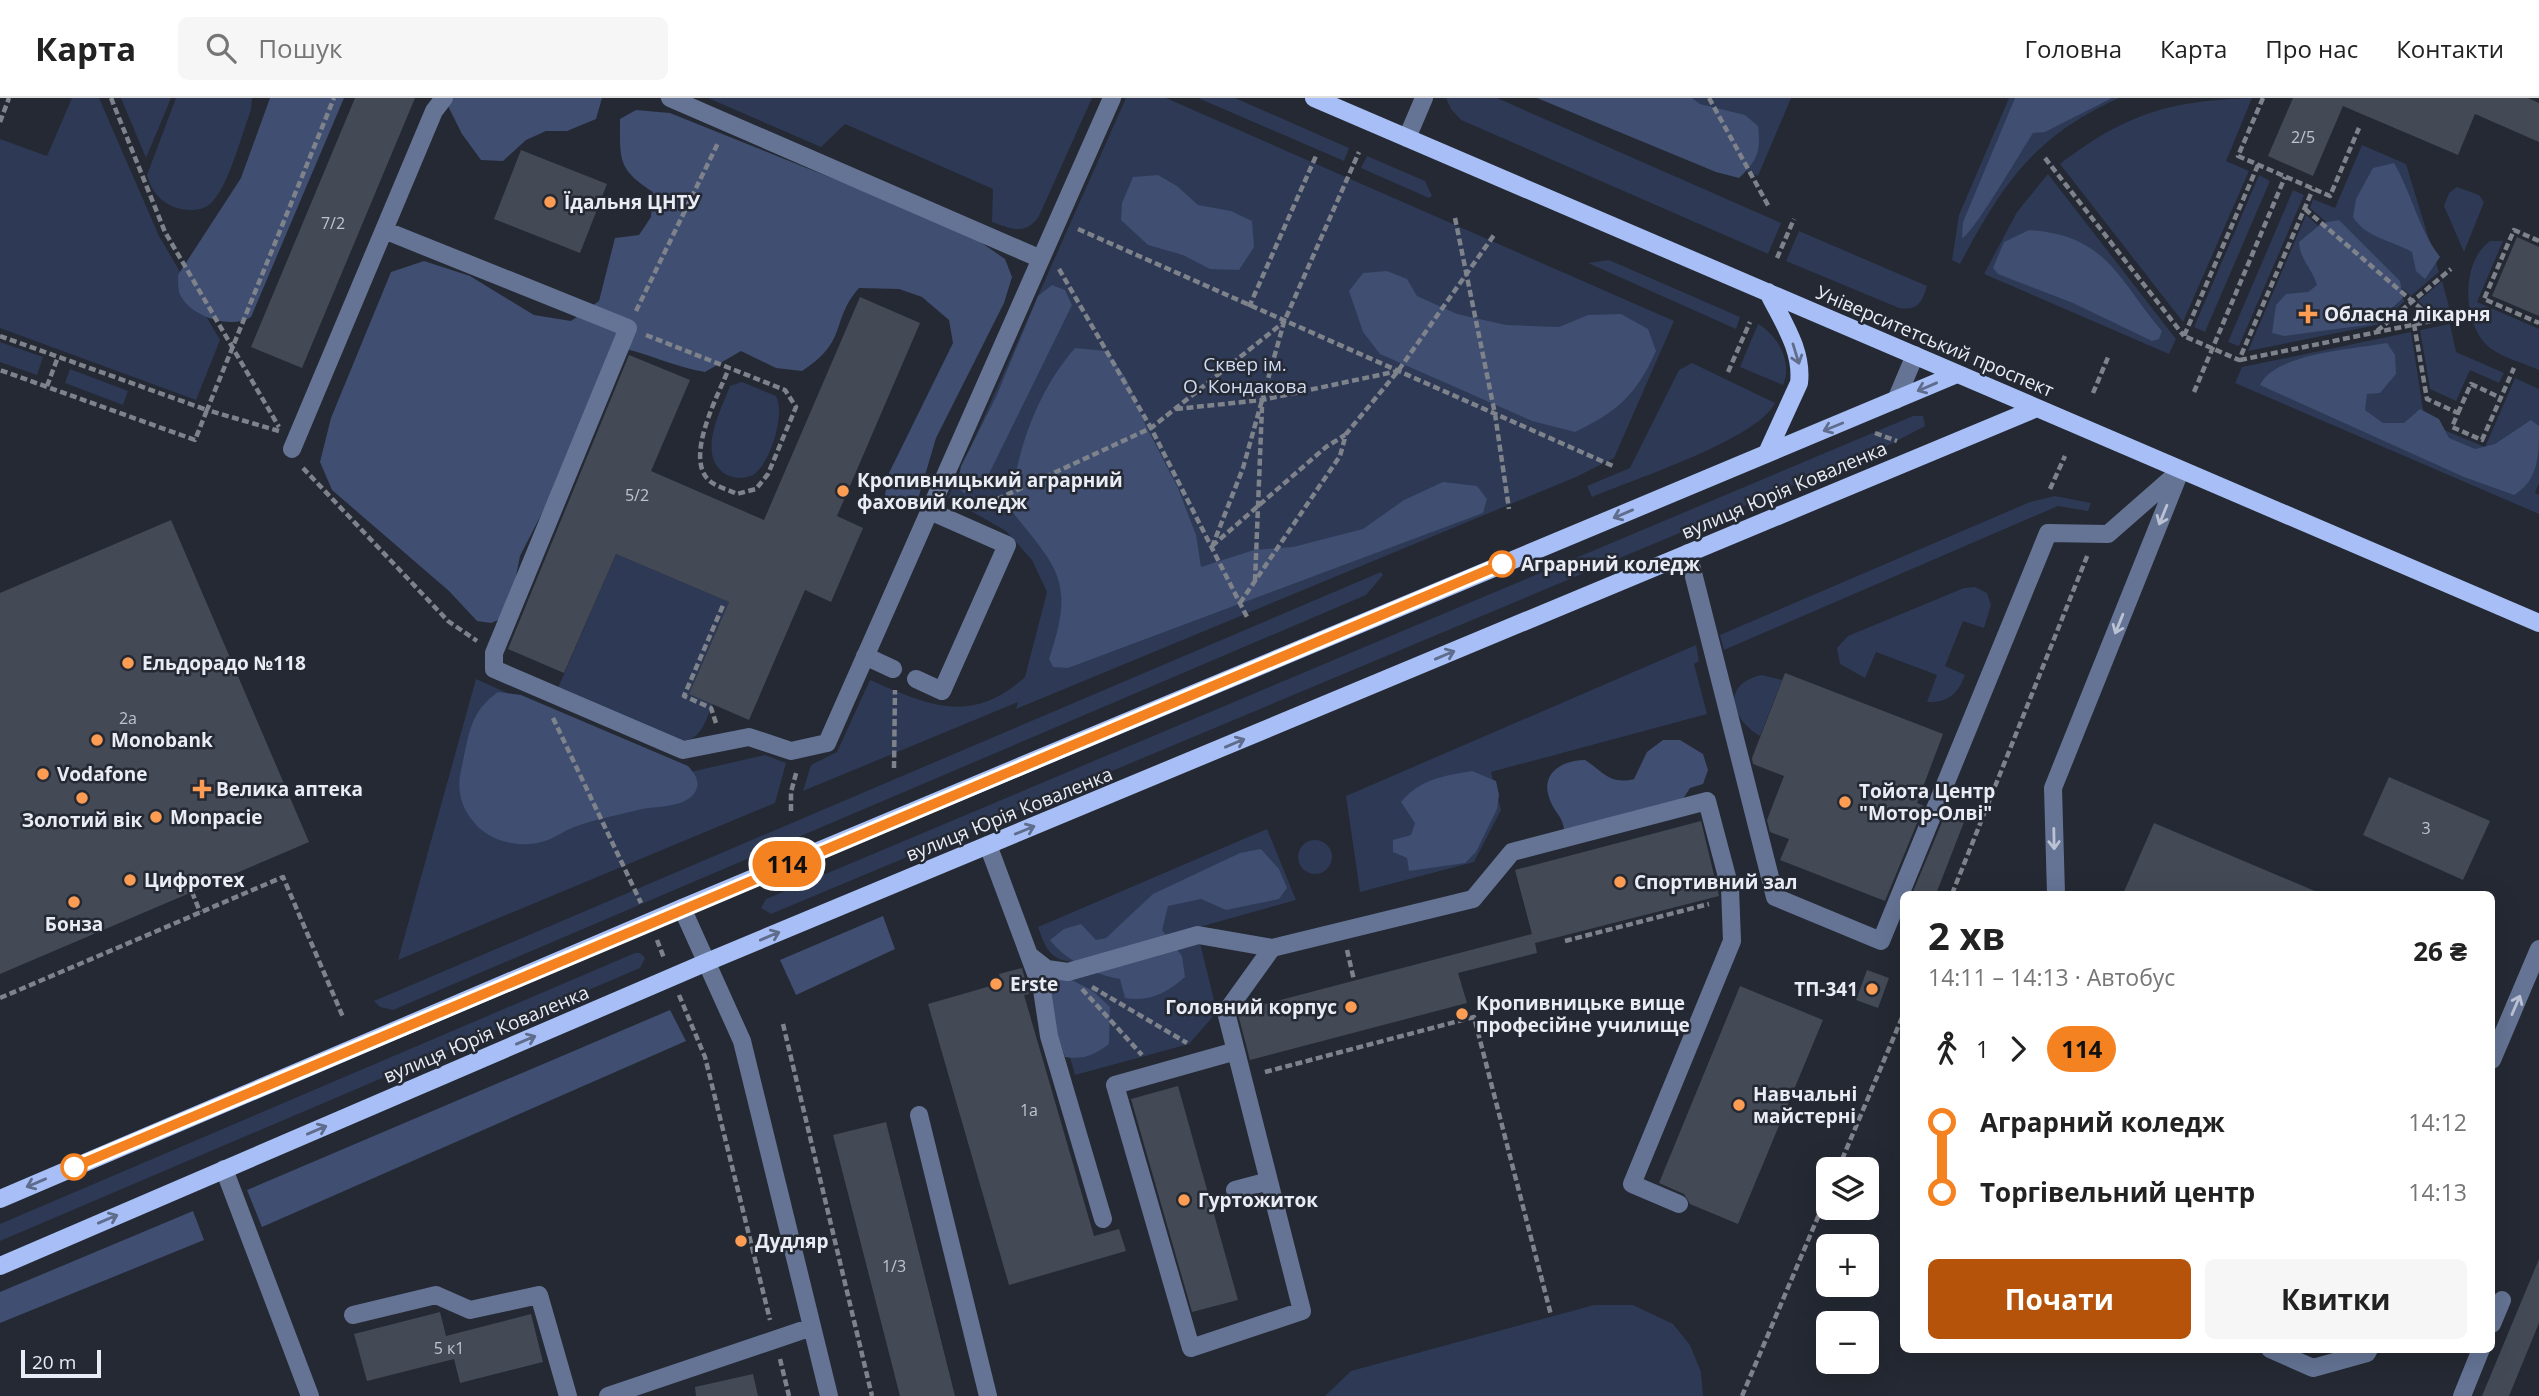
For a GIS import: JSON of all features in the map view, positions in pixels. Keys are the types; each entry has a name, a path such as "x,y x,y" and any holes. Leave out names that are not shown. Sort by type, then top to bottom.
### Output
{"main road":[{"name":"Університетський проспект","path":"1314,98 2539,623"},
{"path":"1767,453 1798,383 1800,372 1793,344 1768,292"},
{"name":"вулиця Юрія Коваленка","path":"0,1199 682,908 1957,374"},
{"name":"вулиця Юрія Коваленка","path":"0,1266 706,962 2037,408"}],"street":[{"path":"292,449 434,111 444,98"},
{"path":"670,98 1044,253"},
{"path":"384,230 628,328 494,653 494,669 683,750 750,737 791,751 827,743 1112,98"},
{"path":"1407,138 1424,98"},
{"path":"1896,400 1914,355"},
{"path":"1901,891 2048,533 2108,534 2181,470"},
{"path":"2056,891 2053,788 2181,470"},
{"path":"916,679 942,691 1007,545 930,511"},
{"path":"1688,553 1775,897 1881,941 1900,895"},
{"path":"865,656 893,669"},
{"path":"1029,955 1046,969 1068,972 1198,935 1272,948 1473,899 1511,852 1707,801 1730,899 1732,941 1632,1184 1679,1204"},
{"path":"988,845 1042,990 1049,1036 1103,1219"},
{"path":"682,908 741,1041 829,1396"},
{"path":"1236,1051 1115,1085 1191,1348 1302,1311 1243,1078 1226,1012 1272,948"},
{"path":"2495,1053 2539,949"},
{"path":"919,1115 988,1396"},
{"path":"224,1169 310,1396"},
{"path":"1235,1190 1269,1181"},
{"path":"353,1315 436,1295 470,1310 540,1295 568,1396"},
{"path":"2495,1317 2502,1300"},
{"path":"608,1396 812,1327"},
{"path":"2279,1353 2313,1368 2367,1353"},
{"path":"2462,1396 2480,1353"}],"path":[{"path":"0,121 9,98"},
{"path":"111,98 166,232 307,475 448,621 494,653"},
{"path":"0,370 195,440 334,98"},
{"path":"1709,98 1769,207"},
{"path":"2263,98 2238,156 2330,196 2359,128"},
{"path":"727,123 628,328 785,390 796,407 768,474 756,489 737,494 710,481 699,465 702,436 729,368"},
{"path":"1212,547 1243,468 1284,322 1359,152"},
{"path":"1249,307 1316,156"},
{"path":"2045,158 2184,336 2239,360 2461,315"},
{"path":"2184,336 2258,165"},
{"path":"2194,392 2285,177"},
{"path":"2239,360 2313,189"},
{"path":"2305,208 2434,320"},
{"path":"1455,218 1495,414 1509,509"},
{"path":"1777,258 1794,219"},
{"path":"1058,220 1249,307 1613,466"},
{"path":"2539,241 2514,230 2484,299 2539,323"},
{"path":"1212,547 1326,447 1346,434 1398,371 1494,235"},
{"path":"1044,253 1151,428 1248,619"},
{"path":"2375,332 2451,269"},
{"path":"951,520 1151,428 1284,322"},
{"path":"1728,372 1750,322"},
{"path":"2414,324 2427,399 2458,413"},
{"path":"0,336 207,410 282,431"},
{"path":"2093,393 2109,355"},
{"path":"47,386 58,357"},
{"path":"2501,398 2471,384 2452,427 2482,440 2501,398 2514,368"},
{"path":"1175,409 1262,400 1398,371"},
{"path":"1255,581 1262,400"},
{"path":"1873,432 1897,441"},
{"path":"1240,603 1340,456 1346,434"},
{"path":"2050,489 2065,456"},
{"path":"1953,891 2096,534"},
{"path":"723,742 711,708 684,696 724,604"},
{"path":"893,669 894,768"},
{"path":"542,712 553,718 631,878"},
{"path":"791,811 791,792 796,775"},
{"path":"0,998 283,877 343,1017"},
{"path":"192,892 200,912"},
{"path":"1565,941 1730,899"},
{"path":"1350,965 1354,980"},
{"path":"1068,972 1212,1057"},
{"path":"1068,972 1158,1073"},
{"path":"1243,1078 1474,1017 1551,1315"},
{"path":"1843,1157 1900,1022"},
{"path":"783,1024 872,1396"},
{"path":"705,1057 789,1396"},
{"path":"1742,1396 1817,1220"}],"green space":[{"path":"72,98 99,98 159,236 220,340 196,400 0,328 0,139 47,156"},
{"path":"121,98 171,98 146,158"},
{"path":"176,98 252,98 251,110 223,186 210,204 198,210 178,208 164,202 153,190 147,175"},
{"path":"708,98 1092,98 1039,216 1029,226 1018,229 992,222 993,189 845,124 821,147"},
{"name":"Сквер ім. О. Кондакова","path":"1126,98 1166,98 1674,321 1614,458 1576,477 1016,709 1018,702 803,791 811,765 837,752 870,680 930,703 968,706 986,702 1025,677 1047,592 1032,560 1006,531 948,498"},
{"path":"1198,98 1235,98 1349,148 1344,161"},
{"path":"1446,98 1497,98 1781,223 1768,254 1461,120"},
{"path":"1577,98 1791,98 1758,176"},
{"path":"2009,98 2119,98 2064,129 2023,166 1991,210 1960,264 1952,260 1959,215"},
{"path":"2252,98 2226,161 2249,171 2183,322 2060,164 2128,121 2150,113 2196,102"},
{"path":"2362,145 2406,164 2439,272 2411,296 2310,208 2313,199 2335,208"},
{"path":"1367,156 1425,181 1432,196 1429,198 1361,168"},
{"path":"2048,174 2176,339 2169,354 1984,274 2017,212"},
{"path":"2259,175 2270,181 2205,332 2194,327"},
{"path":"2457,187 2479,195 2484,202 2464,252 2444,206 2449,193"},
{"path":"2293,190 2304,195 2239,346 2228,342"},
{"path":"2306,215 2405,301 2377,325 2248,351"},
{"path":"1799,231 1927,286 1921,301 1915,307 1899,308 1786,261"},
{"path":"2490,241 2503,241 2477,302 2539,329 2539,370 2495,352 2481,338 2474,325 2468,294 2469,278 2473,263"},
{"path":"1609,260 1740,317 1736,329 1588,263"},
{"path":"2442,281 2450,311 2433,314 2418,301"},
{"path":"1758,324 1772,335 1782,350 1786,368 1783,385 1740,367"},
{"path":"2450,324 2456,352 2504,373 2499,383 2470,370 2456,401 2430,389 2420,330"},
{"path":"2411,332 2425,422 2485,447 2515,378 2539,389 2539,483 2535,493 2539,495 2539,514 2235,383 2242,367"},
{"path":"0,342 43,357 37,375 0,362"},
{"path":"1692,363 1775,403 1764,417 1720,444 1592,497 1587,486 1630,468 1679,370"},
{"path":"70,369 128,391 123,405 65,383"},
{"path":"742,382 776,396 779,414 775,438 765,461 753,475 740,478 727,475 718,467 713,457 712,445 713,433 730,386"},
{"path":"1913,416 1923,416 1925,426 1887,446 771,914 761,908 766,899"},
{"path":"2055,496 2091,503 2088,511 2058,506 1724,650 1720,635 2030,502"},
{"path":"616,554 729,602 689,694 713,704 702,728 688,740 681,741 558,688"},
{"path":"1381,572 1383,575 1366,595 393,1010 380,1007 374,1001"},
{"path":"1975,587 1987,593 1991,605 1984,628 1963,621 1945,666 1965,675 1956,692 1947,699 1927,702 1937,675 1876,652 1865,678 1840,664 1837,648 1848,636 1964,588"},
{"path":"1696,645 1699,661 1694,664 1707,714 1491,772 1501,810 1474,862 1360,892 1346,796"},
{"path":"1762,675 1782,680 1760,736 1742,721 1734,702 1740,686"},
{"path":"476,679 686,773 765,755 786,763 775,803 398,960"},
{"path":"1267,829 1296,900 1074,962 1059,959 1046,947 1038,927"},
{"path":"1315,840 1327,845 1332,857 1327,869 1315,874 1303,869 1298,857 1303,845"},
{"path":"1200,943 1217,1012 1189,1044 1075,1075 1050,987"},
{"path":"640,953 645,958 640,968 0,1241 0,1224"},
{"path":"1594,1305 1633,1305 1673,1324 1690,1345 1701,1372 1703,1396 1325,1396 1351,1371"}],"shaded area":[{"path":"270,98 344,98 251,317 242,321 222,321 191,308 179,292 178,275 241,178"},
{"path":"444,98 602,98 596,119 567,131 546,131 526,140 503,161 481,160 462,134"},
{"path":"1537,98 1692,98 1700,104 1745,115 1758,126 1757,155 1739,178 1716,172"},
{"path":"2015,98 2112,98 2045,132 2033,133 1986,208 1968,234 1962,238 1963,222"},
{"path":"636,110 670,113 966,232 1005,259 1012,277 1004,303 936,438 918,499 909,509 895,508 885,495 889,473 953,343 949,320 922,297 899,289 859,288 844,311 827,350 802,371 776,368 741,351 705,372 617,347 569,460 520,556 508,616 491,623 477,621 449,591 332,490 320,462 331,418 391,272 424,261 470,276 534,315 571,321 599,301 615,238 639,235 651,217 653,192 633,177 621,154 620,119"},
{"path":"2394,163 2426,234 2440,257 2425,279 2416,271 2412,252 2365,230 2353,217 2356,199 2373,168"},
{"path":"1158,175 1177,186 1198,205 1231,211 1252,221 1254,247 1239,270 1210,269 1183,255 1148,245 1121,220 1122,203 1133,177"},
{"path":"2339,220 2400,281 2403,298 2374,324 2284,336 2272,333 2276,305 2286,294 2308,292 2317,285 2299,242 2322,223"},
{"path":"2029,230 2076,240 2108,262 2162,331 2159,339 2152,341 2073,303 1998,274 1993,268 2004,242"},
{"path":"1387,271 1407,279 1417,296 1457,314 1506,325 1559,327 1588,315 1621,314 1648,329 1656,351 1633,390 1614,409 1590,425 1575,432 1532,421 1380,354 1363,332 1349,291 1363,273"},
{"path":"1052,285 1065,290 1072,305 983,486 964,493 957,487 961,466 996,397 1038,296"},
{"path":"2387,343 2395,355 2396,374 2380,393 2367,394 2365,410 2383,423 2404,423 2420,409 2439,419 2449,438 2475,449 2495,444 2531,420 2539,426 2538,457 2533,474 2522,489 2514,495 2464,477 2260,385 2268,374 2298,359"},
{"path":"1075,348 1106,351 1126,378 1146,426 1178,488 1196,535 1201,567 1254,550 1293,547 1363,529 1404,500 1443,482 1477,486 1487,499 1483,513 1068,668 1053,667 1049,659 1061,611 1061,592 1057,576 1040,546 1010,509 1018,465 1030,423 1049,384"},
{"path":"498,692 521,695 688,766 697,779 694,794 681,803 595,820 538,843 517,844 496,839 472,820 462,802 459,784 471,726 481,708"},
{"path":"1663,740 1680,740 1703,754 1708,770 1703,784 1690,788 1681,802 1565,834 1547,791 1550,775 1555,770 1569,762 1585,760 1613,779 1634,779 1647,752"},
{"path":"1472,771 1496,781 1499,795 1497,809 1476,852 1465,863 1409,871 1407,858 1393,852 1393,840 1411,835 1415,823 1401,802 1424,783"},
{"path":"1261,849 1279,869 1287,888 1279,899 1226,910 1201,899 1168,906 1162,930 1182,956 1185,977 1158,995 1142,999 1125,998 1120,979 1081,966 1050,940 1064,929 1081,924 1096,940 1106,938 1153,894 1240,853"},
{"path":"883,916 895,949 796,995 780,960"},
{"path":"1068,978 1093,991 1110,1007 1109,1044 1083,1057 1065,1057 1048,1007 1049,981"},
{"path":"670,1010 686,1041 262,1227 247,1190"},
{"path":"193,1211 204,1240 0,1323 0,1292"}],"building":[{"path":"355,98 415,98 302,368 251,347"},
{"path":"2293,98 2528,98 2539,103 2539,142 2475,114 2458,155 2343,106 2313,176 2268,156"},
{"name":"Їдальня ЦНТУ","path":"521,150 607,184 580,253 494,219"},
{"path":"2517,237 2539,247 2539,316 2492,296"},
{"path":"860,297 920,323 837,516 863,528 831,602 805,590 749,720 689,694 729,602 616,554 564,673 508,649 629,355 690,380 651,471 764,520"},
{"path":"171,520 309,842 0,974 0,593"},
{"name":"Тойота Центр \"Мотор-Олві\"","path":"1785,673 1943,734 1917,803 1924,806 1885,901 1780,860 1789,839 1770,832 1767,820 1784,776 1753,764 1752,758"},
{"path":"2389,777 2490,821 2463,880 2363,835"},
{"path":"1945,815 1964,822 1937,891 1913,891"},
{"path":"1701,821 1719,896 1535,943 1537,953 1458,973 1467,1003 1250,1060 1238,1014 1242,1010 1532,934 1515,870"},
{"path":"2154,823 2315,891 2124,891"},
{"path":"1022,968 1029,994 1024,995 1094,1236 1119,1229 1126,1251 1009,1285 928,1004 1001,983 999,974"},
{"name":"ТП-341","path":"1867,970 1889,978 1878,1008 1856,1000"},
{"name":"Навчальні майстерні","path":"1740,986 1823,1020 1738,1224 1690,1204 1684,1194 1659,1183"},
{"name":"Гуртожиток","path":"1178,1086 1238,1300 1192,1312 1131,1099"},
{"path":"886,1122 955,1396 900,1396 833,1135"},
{"path":"2539,1259 2539,1323 2509,1396 2482,1396"},
{"path":"440,1312 446,1336 531,1314 543,1362 460,1383 454,1359 367,1381 354,1334"},
{"path":"753,1374 758,1396 696,1396 695,1387"}],"bus line":[{"name":"114","path":"74,1167 1502,564"}],"place":[{"name":"Їдальня ЦНТУ","path":"550,202"},
{"name":"Обласна лікарня","path":"2308,314"},
{"name":"Кропивницький аграрний фаховий коледж","path":"843,491"},
{"name":"Аграрний коледж","path":"1502,564"},
{"name":"Ельдорадо №118","path":"128,663"},
{"name":"Monobank","path":"97,740"},
{"name":"Vodafone","path":"43,774"},
{"name":"Велика аптека","path":"202,789"},
{"name":"Золотий вік","path":"82,798"},
{"name":"Тойота Центр \"Мотор-Олві\"","path":"1845,802"},
{"name":"Monpacie","path":"156,817"},
{"name":"Цифротех","path":"130,880"},
{"name":"Спортивний зал","path":"1620,882"},
{"name":"Бонза","path":"74,902"},
{"name":"Erste","path":"996,984"},
{"name":"ТП-341","path":"1872,989"},
{"name":"Головний корпус","path":"1351,1007"},
{"name":"Кропивницьке вище професійне училище","path":"1462,1014"},
{"name":"Навчальні майстерні","path":"1739,1105"},
{"name":"Гуртожиток","path":"1184,1200"},
{"name":"Дудляр","path":"741,1241"}]}
